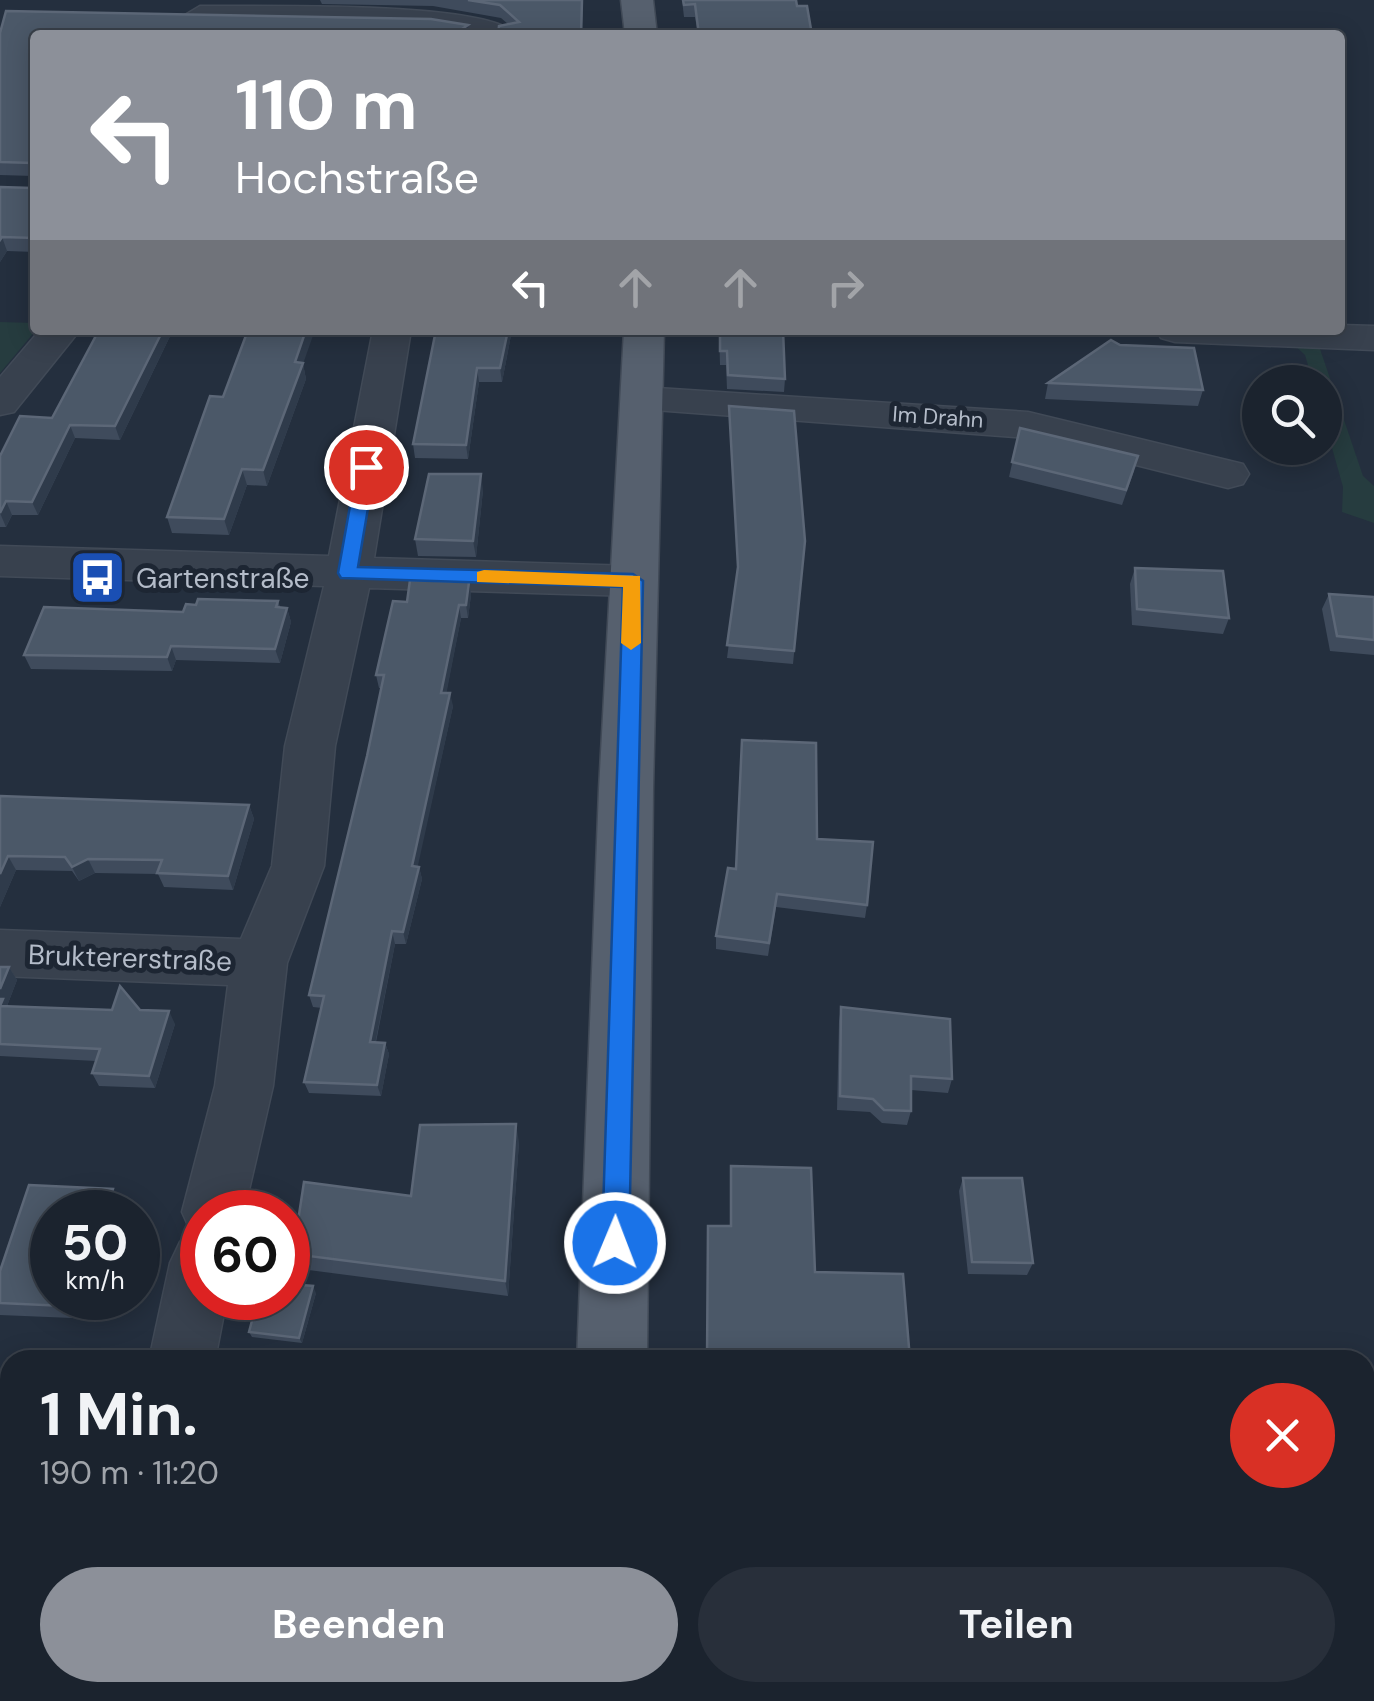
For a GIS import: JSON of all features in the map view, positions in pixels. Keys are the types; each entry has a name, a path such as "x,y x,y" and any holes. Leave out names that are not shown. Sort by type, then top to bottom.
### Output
{"main road":[{"path":"636,0 639,30"},
{"path":"612,1350 633,581 644,335"}],"street":[{"path":"175,14 451,21 483,30"},
{"path":"0,403 57,335"},
{"path":"348,573 391,335"},
{"path":"1300,335 1374,338"},
{"name":"Im Drahn","path":"642,399 1028,425 1228,474"},
{"path":"0,560 633,581"},
{"name":"Bruktererstraße","path":"218,1190 244,1086 259,962 298,866 310,746 338,633 348,573"},
{"name":"Bruktererstraße","path":"0,953 259,962"},
{"path":"184,1350 190,1320"}],"green space":[{"path":"0,322 30,323 32,335 0,373"},
{"path":"1287,338 1317,340 1325,365 1308,365 1305,355"},
{"path":"1342,414 1363,476 1374,486 1374,523 1342,512 1343,487 1337,465 1342,465"}],"building":[{"path":"468,0 582,0 581,30 499,30 499,26 519,22 500,5"},
{"path":"683,0 796,0 797,6 807,6 811,30 698,30 695,4 684,5"},
{"path":"6,11 431,19 468,25 460,30 30,30 30,163 0,162 0,33"},
{"path":"0,187 30,188 30,238 0,240"},
{"path":"96,335 160,335 115,426 70,425 32,502 6,501 0,513 0,456 20,416 52,418"},
{"path":"246,335 304,335 295,362 303,363 263,470 242,469 224,519 167,517 210,396 223,397"},
{"path":"435,335 507,335 500,368 477,368 466,445 413,444"},
{"path":"720,335 783,335 785,379 728,375 727,351 720,351"},
{"path":"1111,340 1120,345 1194,348 1203,390 1048,383"},
{"path":"729,406 794,411 805,541 794,651 727,645 738,567"},
{"path":"1020,428 1138,456 1126,490 1012,462"},
{"path":"429,474 481,474 473,541 415,539"},
{"path":"1135,568 1223,571 1229,618 1137,609"},
{"path":"410,580 469,582 466,605 459,605 441,693 450,693 412,866 419,867 403,932 392,931 370,1042 385,1043 377,1085 304,1082 324,996 309,995 384,675 376,675 393,601 407,602"},
{"path":"1329,594 1374,597 1374,640 1337,636"},
{"path":"198,599 278,601 276,607 287,608 275,649 171,646 167,657 24,655 44,607 183,612 186,604 196,605"},
{"path":"742,740 816,743 817,839 873,842 867,905 777,894 769,943 716,936 728,868 736,869"},
{"path":"0,796 249,805 228,876 157,873 162,860 88,859 72,867 65,857 8,856 0,874"},
{"path":"0,967 9,967 0,989"},
{"path":"120,986 140,1010 169,1011 149,1076 92,1073 100,1049 0,1044 0,1006 112,1010"},
{"path":"841,1007 950,1019 952,1079 911,1076 911,1111 884,1110 873,1099 840,1096"},
{"path":"516,1124 505,1281 310,1256 310,1190 303,1190 304,1182 411,1196 420,1125"},
{"path":"731,1166 811,1168 815,1272 903,1274 909,1350 707,1350 708,1226 731,1226"},
{"path":"963,1178 1022,1178 1033,1263 972,1262"},
{"path":"29,1185 113,1189 30,1190 30,1304 0,1303 0,1271"},
{"path":"252,1320 304,1320 299,1338 249,1332"}],"slow traffic":[{"path":"484,577 633,581 631,643"}],"place":[{"name":"Gartenstraße","path":"97,578"}],"route":[{"path":"366,467 348,573 633,581 615,1243"}]}
